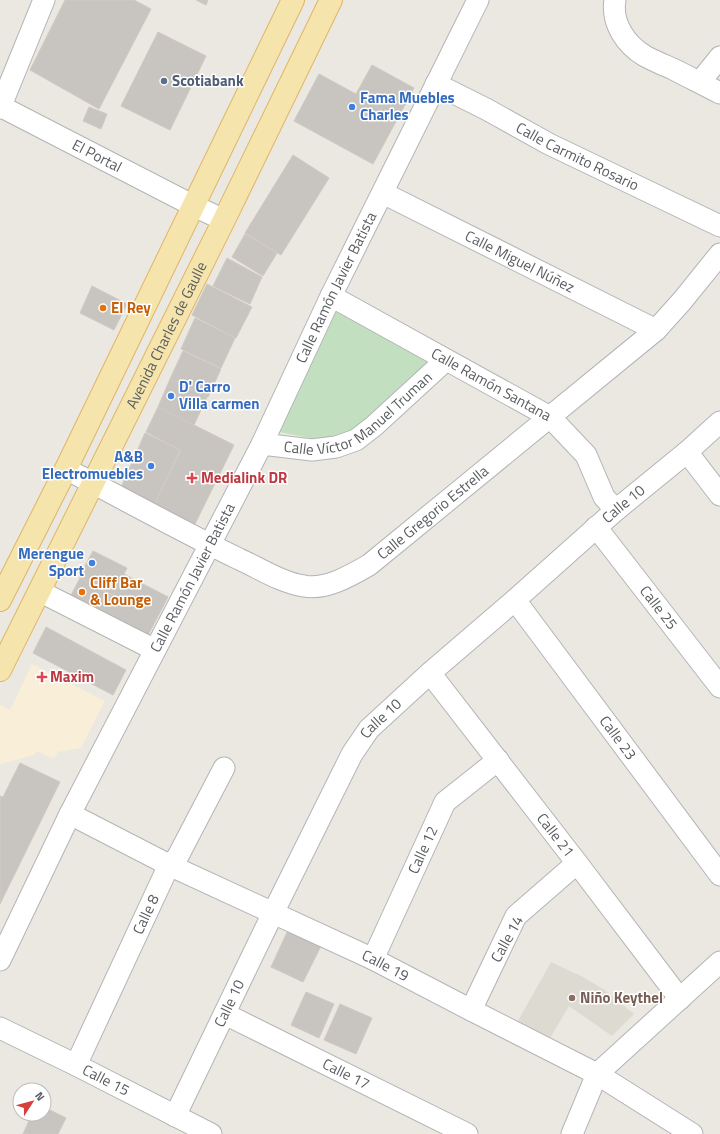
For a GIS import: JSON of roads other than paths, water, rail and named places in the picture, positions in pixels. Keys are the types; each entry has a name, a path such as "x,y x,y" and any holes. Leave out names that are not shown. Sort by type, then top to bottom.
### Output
{"main road":[{"name":"Avenida Charles de Gaulle","path":"0,600 66,469 293,0"},
{"name":"Avenida Charles de Gaulle","path":"0,670 224,220 331,0"}],"street":[{"path":"0,107 44,0"},
{"name":"Calle Ramón Javier Batista","path":"0,960 70,814 262,444 332,296 478,0"},
{"path":"615,0 614,7 617,24 624,38 633,47 645,56 720,93"},
{"path":"700,82 720,57"},
{"name":"Calle Carmito Rosario","path":"436,84 486,109 549,144 720,226"},
{"name":"El Portal","path":"0,107 224,220"},
{"name":"Calle Miguel Núñez","path":"383,193 656,330"},
{"name":"Calle Gregorio Estrella","path":"66,469 210,545 280,579 304,586 321,586 350,577 369,565 656,330 682,301 720,254"},
{"name":"Calle Ramón Santana","path":"332,296 550,417 586,455 604,496 616,510"},
{"name":"Calle Víctor Manuel Truman","path":"262,444 312,450 336,447 356,440 374,426 446,360"},
{"name":"Calle 10","path":"175,1116 352,754 369,729 430,673 516,600 596,527 687,452 720,422"},
{"path":"687,452 720,495"},
{"name":"Calle 25","path":"596,527 720,687"},
{"path":"39,591 155,650"},
{"name":"Calle 23","path":"516,600 720,875"},
{"name":"Calle 21","path":"430,673 680,998"},
{"name":"Calle 12","path":"373,959 445,802 498,760"},
{"name":"Calle 8","path":"76,1065 169,864 177,858 224,768"},
{"name":"Calle 19","path":"70,814 169,864 373,959 597,1074 692,1134"},
{"name":"Calle 14","path":"471,1010 516,916 577,863"},
{"path":"572,1134 597,1074 720,962"},
{"name":"Calle 17","path":"225,1014 467,1134"},
{"name":"Calle 15","path":"0,1028 76,1065 210,1134"}],"place":[{"name":"Scotiabank","path":"164,81"},
{"name":"Fama Muebles Charles","path":"352,107"},
{"name":"El Rey","path":"103,308"},
{"name":"D' Carro Villa carmen","path":"171,396"},
{"name":"A&B Electromuebles","path":"151,466"},
{"name":"Medialink DR","path":"192,478"},
{"name":"Merengue Sport","path":"92,563"},
{"name":"Cliff Bar & Lounge","path":"82,592"},
{"name":"Maxim","path":"42,677"},
{"name":"Niño Keythel","path":"572,998"}]}
